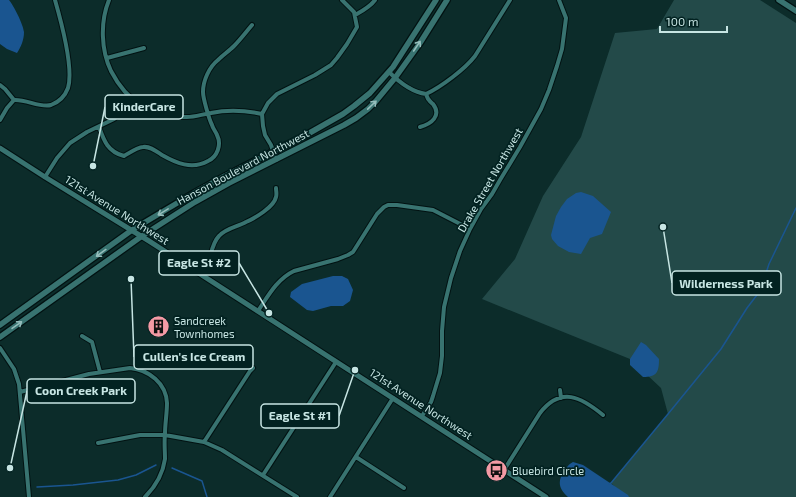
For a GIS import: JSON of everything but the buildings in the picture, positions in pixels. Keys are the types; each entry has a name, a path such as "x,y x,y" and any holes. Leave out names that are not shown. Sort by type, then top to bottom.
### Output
{"main road":[{"name":"Hanson Boulevard Northwest","path":"0,325 132,230 194,193 326,124 354,106 370,93 389,72 436,0"},
{"name":"Hanson Boulevard Northwest","path":"0,337 142,236 195,202 356,118 376,101 395,78 420,43 447,0"},
{"path":"779,0 796,11"},
{"path":"0,329 26,311 31,304"}],"street":[{"path":"14,100 49,105 58,102 64,96 68,88 69,60 55,0"},
{"path":"109,0 104,18 103,34 107,58 118,83 127,94 140,105 161,114 171,116 199,116 228,110 262,114"},
{"path":"276,160 265,135 262,114 268,103 277,94 315,75 331,65 347,44 357,27 355,15 342,0"},
{"path":"355,15 375,0"},
{"path":"389,72 411,89 421,93 426,94 435,89 454,76 469,63 510,0"},
{"name":"Drake Street Northwest","path":"422,416 431,402 440,375 442,363 444,307 460,251 481,209 492,194 520,147 550,90 562,49 566,18 559,0"},
{"path":"99,127 106,143 112,150 124,156 141,147 148,147 173,162 183,165 201,165 213,158 217,152 218,137 208,113 203,95 203,88 212,66 234,46 252,25"},
{"path":"107,58 144,48"},
{"path":"0,85 6,89 14,100"},
{"path":"420,127 428,125 432,122 436,114 434,104 429,100 426,94"},
{"path":"0,120 14,100"},
{"path":"45,177 57,158 70,143 87,132 114,119 134,100"},
{"name":"121st Avenue Northwest","path":"0,148 142,236 546,497"},
{"path":"202,275 207,266 213,246 219,235 228,229 261,214 276,199 276,188"},
{"path":"258,311 276,284 288,273 344,258 353,252 377,214 388,205 433,210 470,229"},
{"path":"82,336 92,342 100,372"},
{"path":"0,348 14,369 19,384 29,497"},
{"path":"263,475 336,362"},
{"path":"20,392 100,372 136,368 150,374 163,388 167,403 164,460 159,479 145,497"},
{"path":"204,442 253,368"},
{"path":"560,390 561,398"},
{"path":"504,470 540,413 553,400 568,397 584,400 604,415"},
{"path":"330,497 393,398"},
{"path":"98,443 140,435 165,435 204,442 222,450 297,497"},
{"path":"356,457 404,488"}],"shaded area":[{"path":"674,0 760,0 796,23 796,497 626,497 611,483 668,414 661,388 630,359 482,299 515,259 543,196 581,137 615,33 657,29"}],"water":[{"path":"0,0 9,0 18,15 24,32 23,41 17,53 0,44"},
{"path":"581,192 593,196 611,212 602,234 590,238 581,254 569,252 558,246 552,239 551,235 556,216 561,207 567,199 576,193"},
{"path":"333,276 342,276 348,279 353,290 350,301 343,306 331,306 313,311 307,310 290,297 291,292 302,284"},
{"path":"641,342 646,345 659,359 658,370 654,375 648,377 643,377 630,365 630,359"},
{"path":"573,462 583,465 629,497 568,497 561,488 560,479 564,471"}],"waterway":[{"path":"609,484 721,349 747,308 760,291 769,264 796,208"},
{"path":"37,487 118,480 136,475 156,465"},
{"path":"172,468 202,481 207,497"}],"place":[{"name":"KinderCare","path":"93,166"},
{"name":"Wilderness Park","path":"663,227"},
{"name":"Cullen's Ice Cream","path":"131,279"},
{"name":"Eagle St #2","path":"269,313"},
{"name":"Sandcreek Townhomes","path":"158,327"},
{"name":"Eagle St #1","path":"355,370"},
{"name":"Coon Creek Park","path":"10,468"},
{"name":"Bluebird Circle","path":"496,471"}]}
